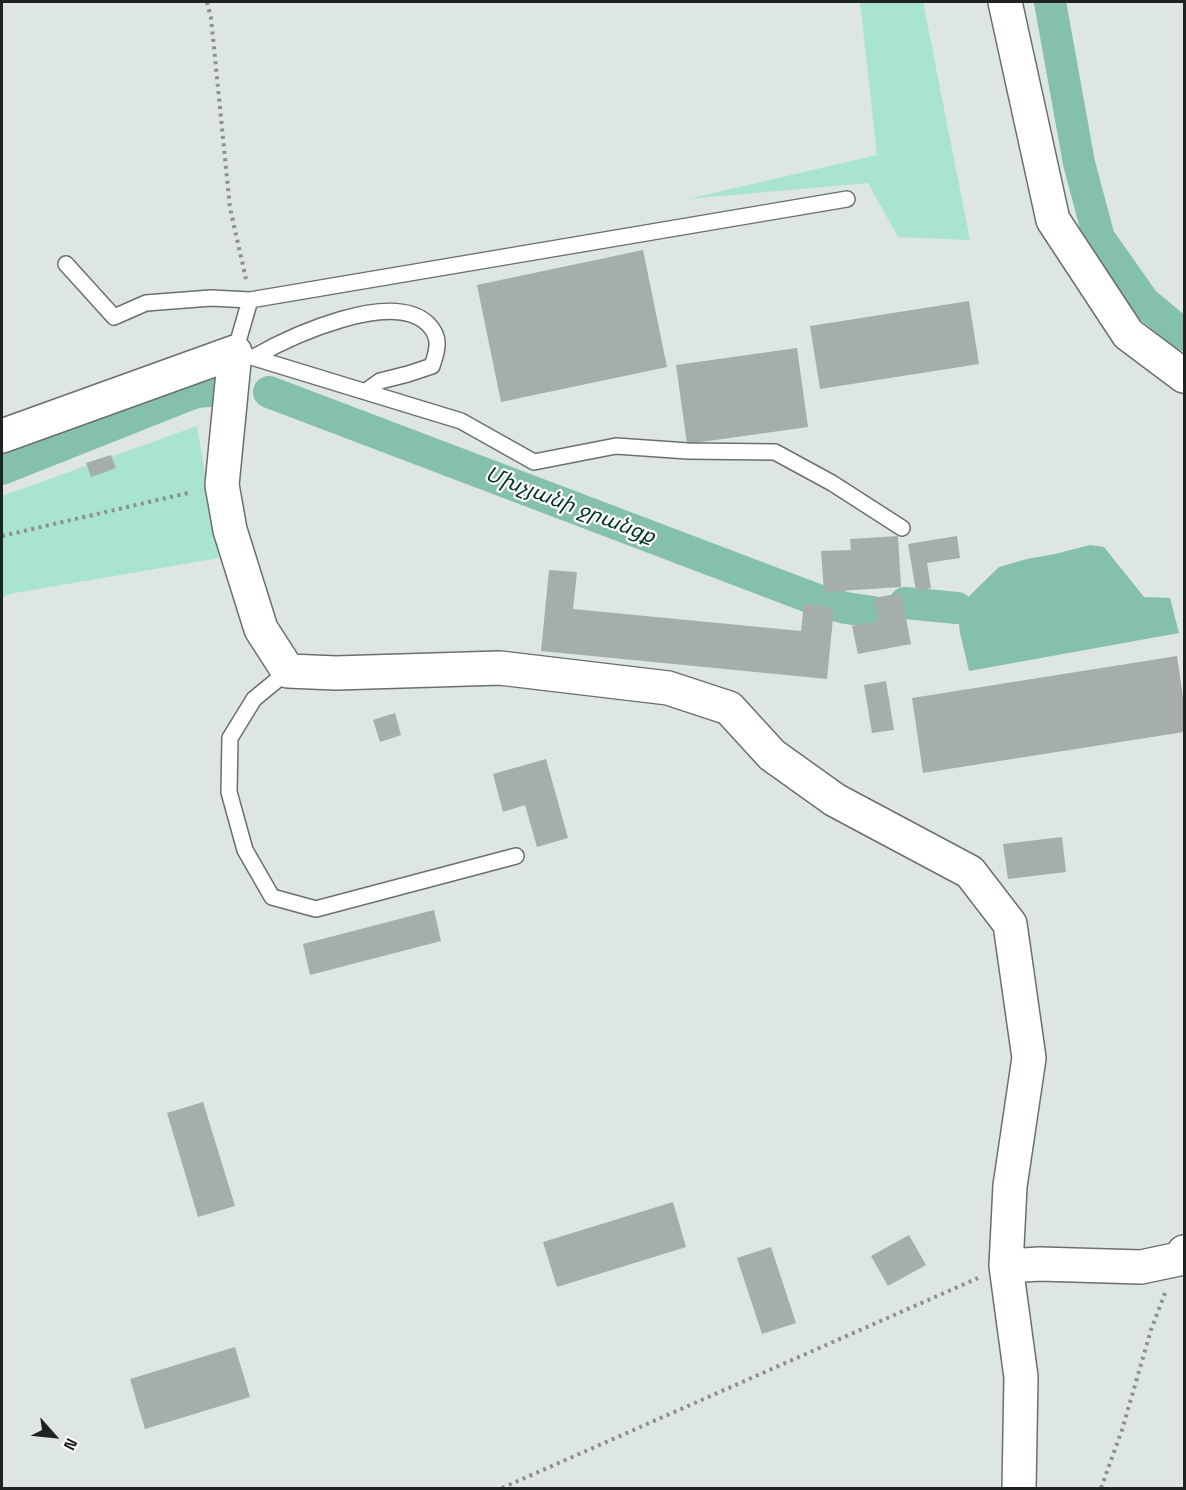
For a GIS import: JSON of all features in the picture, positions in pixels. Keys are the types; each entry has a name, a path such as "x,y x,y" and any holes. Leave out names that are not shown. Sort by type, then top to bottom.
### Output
{"street":[{"path":"1005,2 1053,220 1128,334 1185,376"},
{"path":"2,436 245,355 222,485 231,530 261,629 288,671 336,673 500,668 668,688 729,708 772,754 835,800 970,872 1010,924 1029,1059 1010,1186 1006,1266 1021,1377 1019,1488"},
{"path":"1006,1266 1040,1264 1141,1267 1182,1256"}],"lane":[{"path":"66,264 114,317 146,303 211,298 250,300 848,199"},
{"path":"245,355 250,300"},
{"path":"245,355 358,314 394,311 420,316 436,332 438,349 432,366 380,381 366,391"},
{"path":"245,355 461,421 534,462 616,446 687,451 775,452 832,483 902,528"},
{"path":"288,671 254,699 230,738 232,802 245,850 272,897 316,909 516,856"}],"path":[{"path":"207,2 211,18 230,208 250,300"},
{"path":"2,536 222,485"},
{"path":"1101,1488 1122,1430 1151,1330 1182,1256"},
{"path":"502,1488 1006,1266"}],"shaded area":[{"path":"860,2 923,2 970,240 898,237 868,183 688,199 877,155"},
{"path":"197,426 219,558 9,594 2,598 2,496"},
{"path":"1090,545 1104,547 1144,597 1170,598 1179,633 969,671 957,608 999,567"}],"building":[{"path":"643,250 667,367 501,402 477,285"},
{"path":"969,301 979,364 820,389 810,326"},
{"path":"797,348 808,427 687,444 676,365"},
{"path":"111,455 116,468 91,477 86,463"},
{"path":"898,536 901,587 824,592 821,551 851,550 850,539"},
{"path":"957,536 960,558 927,563 931,588 916,591 908,544"},
{"path":"549,570 577,572 573,609 801,631 804,604 834,608 827,679 541,651"},
{"path":"901,593 911,644 858,654 852,626 879,621 874,598"},
{"path":"1177,656 1184,704 1184,732 923,773 912,698"},
{"path":"886,681 894,730 872,733 864,685"},
{"path":"395,713 401,735 380,742 373,720"},
{"path":"546,759 568,838 537,847 525,805 503,812 493,774"},
{"path":"1062,837 1066,872 1008,879 1003,844"},
{"path":"434,910 441,941 310,975 303,944"},
{"path":"203,1102 235,1206 198,1217 167,1113"},
{"path":"673,1202 686,1247 557,1287 543,1242"},
{"path":"909,1235 926,1265 888,1286 871,1256"},
{"path":"771,1247 796,1323 762,1334 737,1258"},
{"path":"235,1347 250,1397 145,1429 130,1379"}],"waterway":[{"path":"1050,2 1079,163 1099,238 1144,302 1184,335"},
{"name":"Մխչյանի ջրանցք","path":"2,469 196,392 218,390"},
{"name":"Մխչյանի ջրանցք","path":"269,392 820,601 873,612"},
{"name":"Մխչյանի ջրանցք","path":"905,603 957,608"}]}
